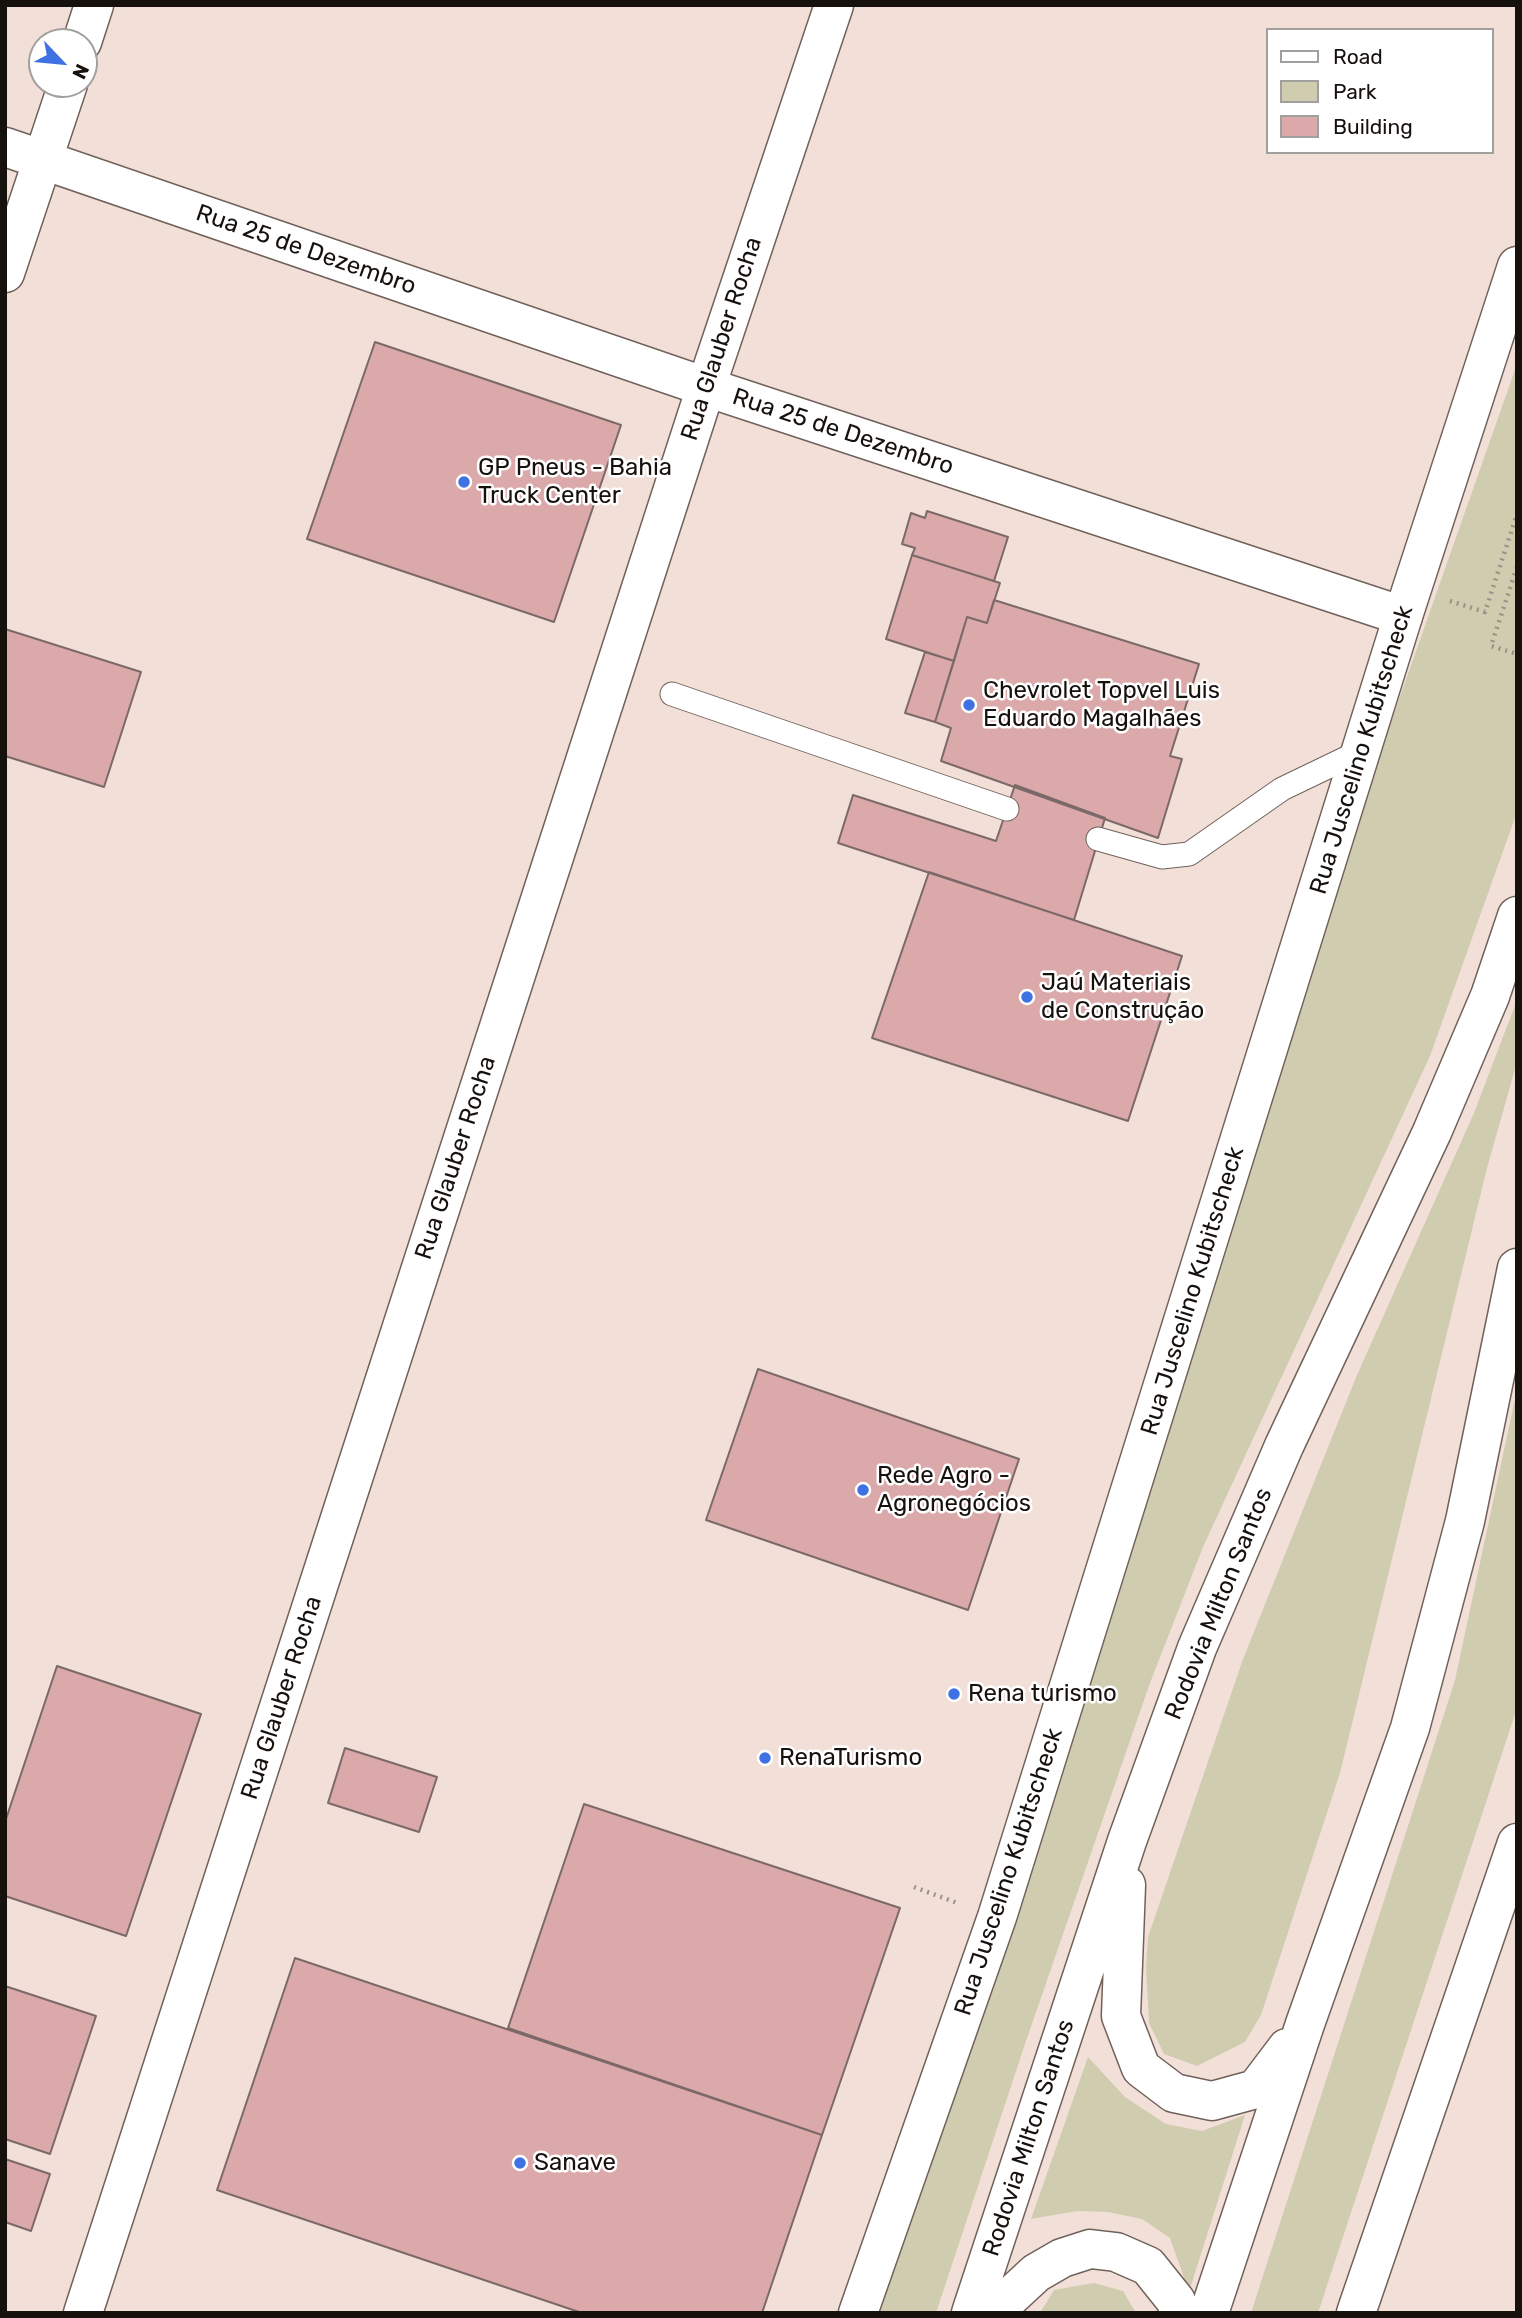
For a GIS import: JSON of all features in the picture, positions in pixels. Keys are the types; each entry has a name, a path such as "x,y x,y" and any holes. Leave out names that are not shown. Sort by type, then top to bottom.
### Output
{"main road":[{"path":"87,28 94,5"},
{"name":"Rua Glauber Rocha","path":"83,2313 706,387 834,5"},
{"path":"5,273 63,98"},
{"name":"Rua 25 de Dezembro","path":"5,147 706,387 1403,616"},
{"name":"Rua Juscelino Kubitscheck","path":"858,2313 998,1917 1403,616 1517,266"},
{"name":"Rodovia Milton Santos","path":"971,2313 1127,1841 1197,1648 1284,1446 1432,1132 1490,996 1517,916"},
{"path":"1209,2313 1305,2024 1410,1728 1465,1521 1517,1268"},
{"path":"1127,1841 1121,2016 1141,2068 1174,2093 1212,2101 1256,2089 1305,2024"},
{"path":"1356,2313 1517,1843"},
{"path":"993,2313 1036,2273 1062,2258 1090,2249 1116,2252 1148,2266 1176,2301 1179,2313"}],"lane":[{"path":"672,694 1007,810"},
{"path":"1098,839 1162,857 1189,854 1282,789 1361,751"}],"path":[{"path":"1485,612 1517,514"},
{"path":"1517,567 1490,646 1517,654"},
{"path":"914,1888 998,1917"}],"green space":[{"path":"1517,364 1517,812 1430,1056 1203,1547 1150,1683 1025,2044 936,2313 878,2313 1307,961"},
{"path":"1517,1000 1517,1062 1487,1168 1340,1773 1261,2015 1245,2042 1197,2066 1164,2054 1149,2023 1146,1968 1148,1937 1243,1659 1357,1375 1474,1113"},
{"path":"1517,1389 1517,1708 1318,2313 1251,2313 1455,1680"},
{"path":"1088,2057 1125,2097 1166,2124 1202,2131 1245,2115 1189,2292 1170,2238 1142,2219 1108,2212 1077,2211 1031,2219"},
{"path":"1094,2283 1123,2291 1136,2313 1040,2313 1054,2290"}],"building":[{"name":"GP Pneus - Bahia Truck Center","path":"375,342 621,425 554,622 307,539"},
{"path":"927,511 1008,537 994,581 912,555 915,548 902,544 911,513 925,518"},
{"path":"912,555 1000,583 987,623 967,617 954,661 886,639"},
{"path":"994,600 1199,664 1170,756 1182,759 1158,838 941,761 951,728 935,722 967,617 987,623"},
{"path":"5,629 141,672 104,787 5,756"},
{"path":"925,652 954,661 935,722 905,713"},
{"path":"1015,785 1105,818 1074,920 838,843 853,795 996,841"},
{"name":"Jaú Materiais de Construção","path":"929,872 1182,956 1128,1121 872,1038"},
{"name":"Rede Agro - Agronegócios","path":"758,1369 1019,1459 968,1610 706,1520"},
{"path":"57,1666 201,1714 126,1936 5,1896 5,1822"},
{"path":"345,1748 437,1777 419,1832 328,1803"},
{"path":"584,1804 900,1908 822,2135 508,2028"},
{"name":"Sanave","path":"295,1958 822,2135 762,2313 582,2313 217,2190"},
{"path":"5,1986 96,2016 50,2154 5,2139"},
{"path":"5,2159 50,2174 31,2231 5,2222"}],"place":[{"name":"GP Pneus - Bahia Truck Center","path":"464,482"},
{"name":"Chevrolet Topvel Luis Eduardo Magalhães","path":"969,705"},
{"name":"Jaú Materiais de Construção","path":"1027,997"},
{"name":"Rede Agro - Agronegócios","path":"863,1490"},
{"name":"Rena turismo","path":"954,1694"},
{"name":"RenaTurismo","path":"765,1758"},
{"name":"Sanave","path":"520,2163"}]}
